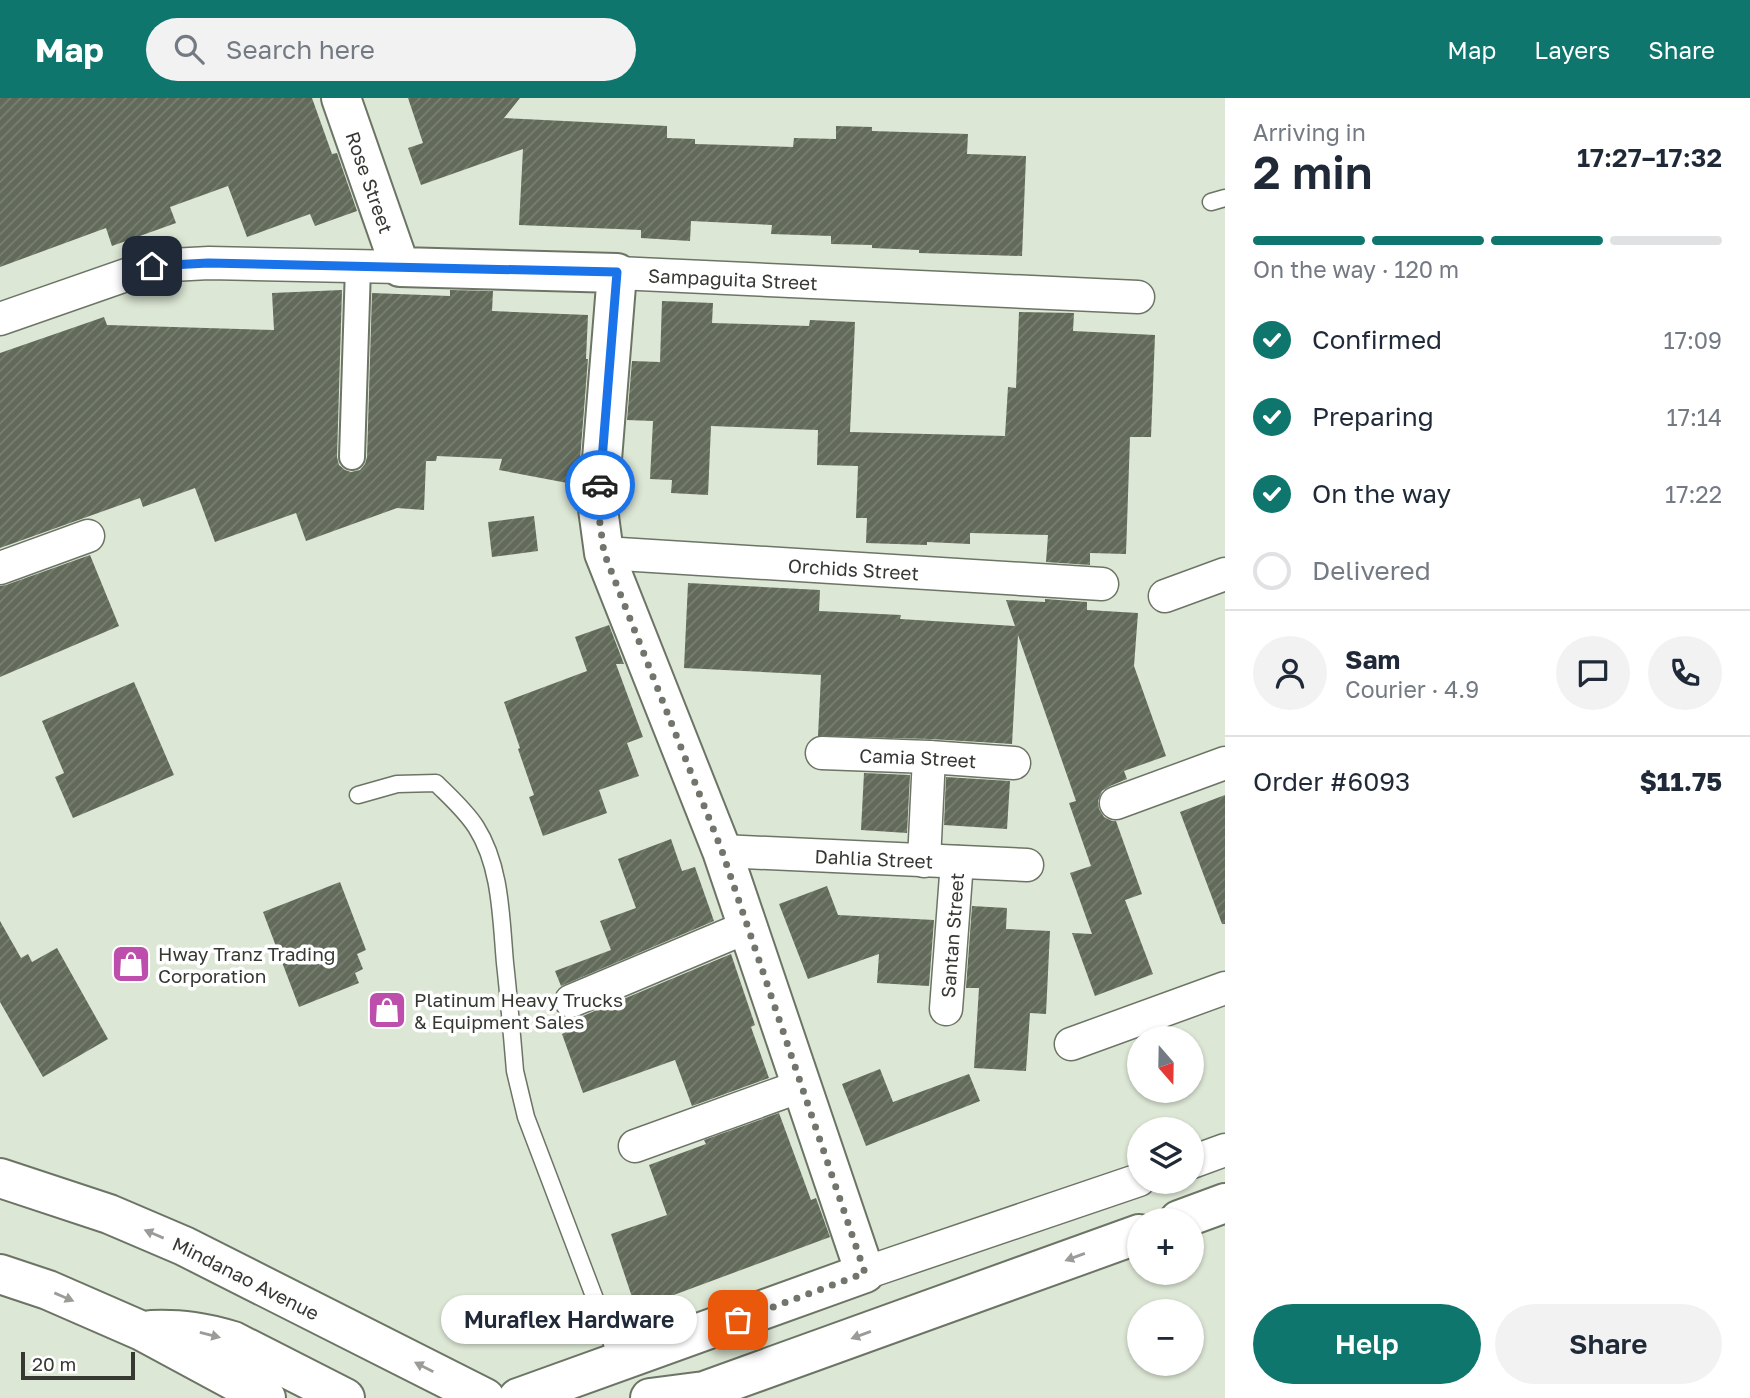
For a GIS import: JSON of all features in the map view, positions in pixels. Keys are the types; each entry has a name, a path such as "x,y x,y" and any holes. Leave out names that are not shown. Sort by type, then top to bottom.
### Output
{"main road":[{"name":"Rose Street","path":"341,98 400,268"},
{"name":"Sampaguita Street","path":"400,268 617,272"},
{"path":"519,1398 865,1273 722,851 604,553 598,509 617,272"},
{"name":"Mindanao Avenue","path":"0,1178 109,1214 184,1246 485,1398"},
{"path":"1204,1211 1225,1203"},
{"path":"650,1398 704,1391 1127,1238"},
{"path":"0,1274 48,1290 142,1331 266,1398"},
{"path":"142,1331 191,1331 233,1341 345,1398"}],"street":[{"name":"Sampaguita Street","path":"0,319 152,266 208,263 400,268"},
{"path":"352,457 358,267"},
{"name":"Sampaguita Street","path":"617,272 1138,297"},
{"path":"0,568 88,536"},
{"name":"Orchids Street","path":"604,553 1102,584"},
{"path":"1165,596 1225,574"},
{"name":"Camia Street","path":"822,753 1014,763"},
{"path":"924,861 929,757"},
{"path":"1116,803 1225,763"},
{"name":"Dahlia Street","path":"722,851 1027,866"},
{"name":"Santan Street","path":"946,1009 957,862"},
{"path":"571,1001 747,927"},
{"path":"1071,1044 1225,988"},
{"path":"635,1146 801,1086"},
{"path":"1204,1158 1225,1150"},
{"path":"865,1273 1127,1184"}],"lane":[{"path":"358,795 397,784 436,783 476,827 488,852 496,883 520,1093 536,1143 619,1362"}],"building":[{"path":"0,98 312,98 332,154 337,153 357,211 315,226 310,214 247,237 228,186 170,207 176,223 112,246 106,228 0,267"},
{"path":"408,98 520,98 504,118 667,126 667,138 695,139 695,144 793,147 794,138 836,139 836,126 872,127 872,131 968,134 967,154 1026,156 1022,256 919,253 919,250 872,248 872,245 831,244 831,236 771,234 772,225 691,221 690,241 641,238 641,230 519,225 523,149 421,185 408,148 423,143"},
{"path":"342,290 337,457 339,465 351,472 360,470 367,457 372,293 450,296 450,290 493,291 492,311 588,315 588,359 578,485 499,470 502,459 437,456 436,461 426,461 424,510 397,508 306,541 296,513 215,542 195,488 143,507 140,498 0,548 0,353 104,317 107,325 274,330 272,293"},
{"path":"662,301 713,303 712,323 809,326 810,320 855,322 850,432 1005,436 1008,387 1016,388 1019,312 1074,313 1073,331 1155,335 1151,437 1130,437 1126,554 1090,553 1090,565 1046,562 1048,535 970,533 970,544 866,543 867,518 856,518 858,466 817,465 818,430 711,426 708,495 671,493 672,480 650,479 653,421 627,420 632,361 660,362"},
{"path":"534,516 538,551 492,557 488,522"},
{"path":"90,555 119,626 0,677 0,586"},
{"path":"688,583 820,590 819,611 901,615 900,619 1015,626 1006,600 1045,602 1045,599 1087,602 1087,610 1138,613 1134,666 1166,756 1124,771 1127,779 1102,791 1098,801 1104,817 1116,821 1142,894 1125,900 1153,974 1095,996 1072,933 1092,934 1070,873 1091,866 1069,803 1076,801 1018,635 1012,744 818,736 821,675 684,668"},
{"path":"609,625 624,664 616,664 643,737 627,743 639,776 599,790 607,813 543,836 529,797 534,795 504,702 587,671 575,637"},
{"path":"134,682 174,775 73,818 55,777 64,773 42,721"},
{"path":"864,773 910,775 907,833 861,830"},
{"path":"946,777 1010,781 1007,829 944,825"},
{"path":"1225,795 1225,924 1222,924 1180,812"},
{"path":"671,839 682,871 695,867 714,921 561,986 555,971 611,950 600,921 636,908 618,859"},
{"path":"340,882 366,950 357,954 363,969 355,973 359,983 299,1007 263,912"},
{"path":"827,886 838,915 934,920 929,986 877,983 879,954 808,979 779,904"},
{"path":"972,906 1007,908 1006,929 1050,931 1046,1014 1030,1013 1026,1071 974,1068 979,988 966,988"},
{"path":"0,921 21,958 28,954 32,962 57,948 108,1039 43,1077 0,1002"},
{"path":"731,954 755,1025 751,1027 769,1078 692,1106 675,1060 583,1093 562,1034 576,1028 573,1019"},
{"path":"880,1069 893,1102 969,1074 980,1101 866,1146 842,1084"},
{"path":"779,1113 811,1200 816,1198 830,1237 636,1309 611,1234 667,1215 649,1165 706,1144 704,1140"}],"way so far":[{"path":"600,485 598,509 604,553 722,851 865,1273 738,1320"}],"place":[{"name":"Hway Tranz Trading Corporation","path":"131,964"},
{"name":"Platinum Heavy Trucks & Equipment Sales","path":"387,1010"},
{"name":"Muraflex Hardware","path":"738,1320"}],"route":[{"path":"152,266 208,263 617,272 600,485"}]}
